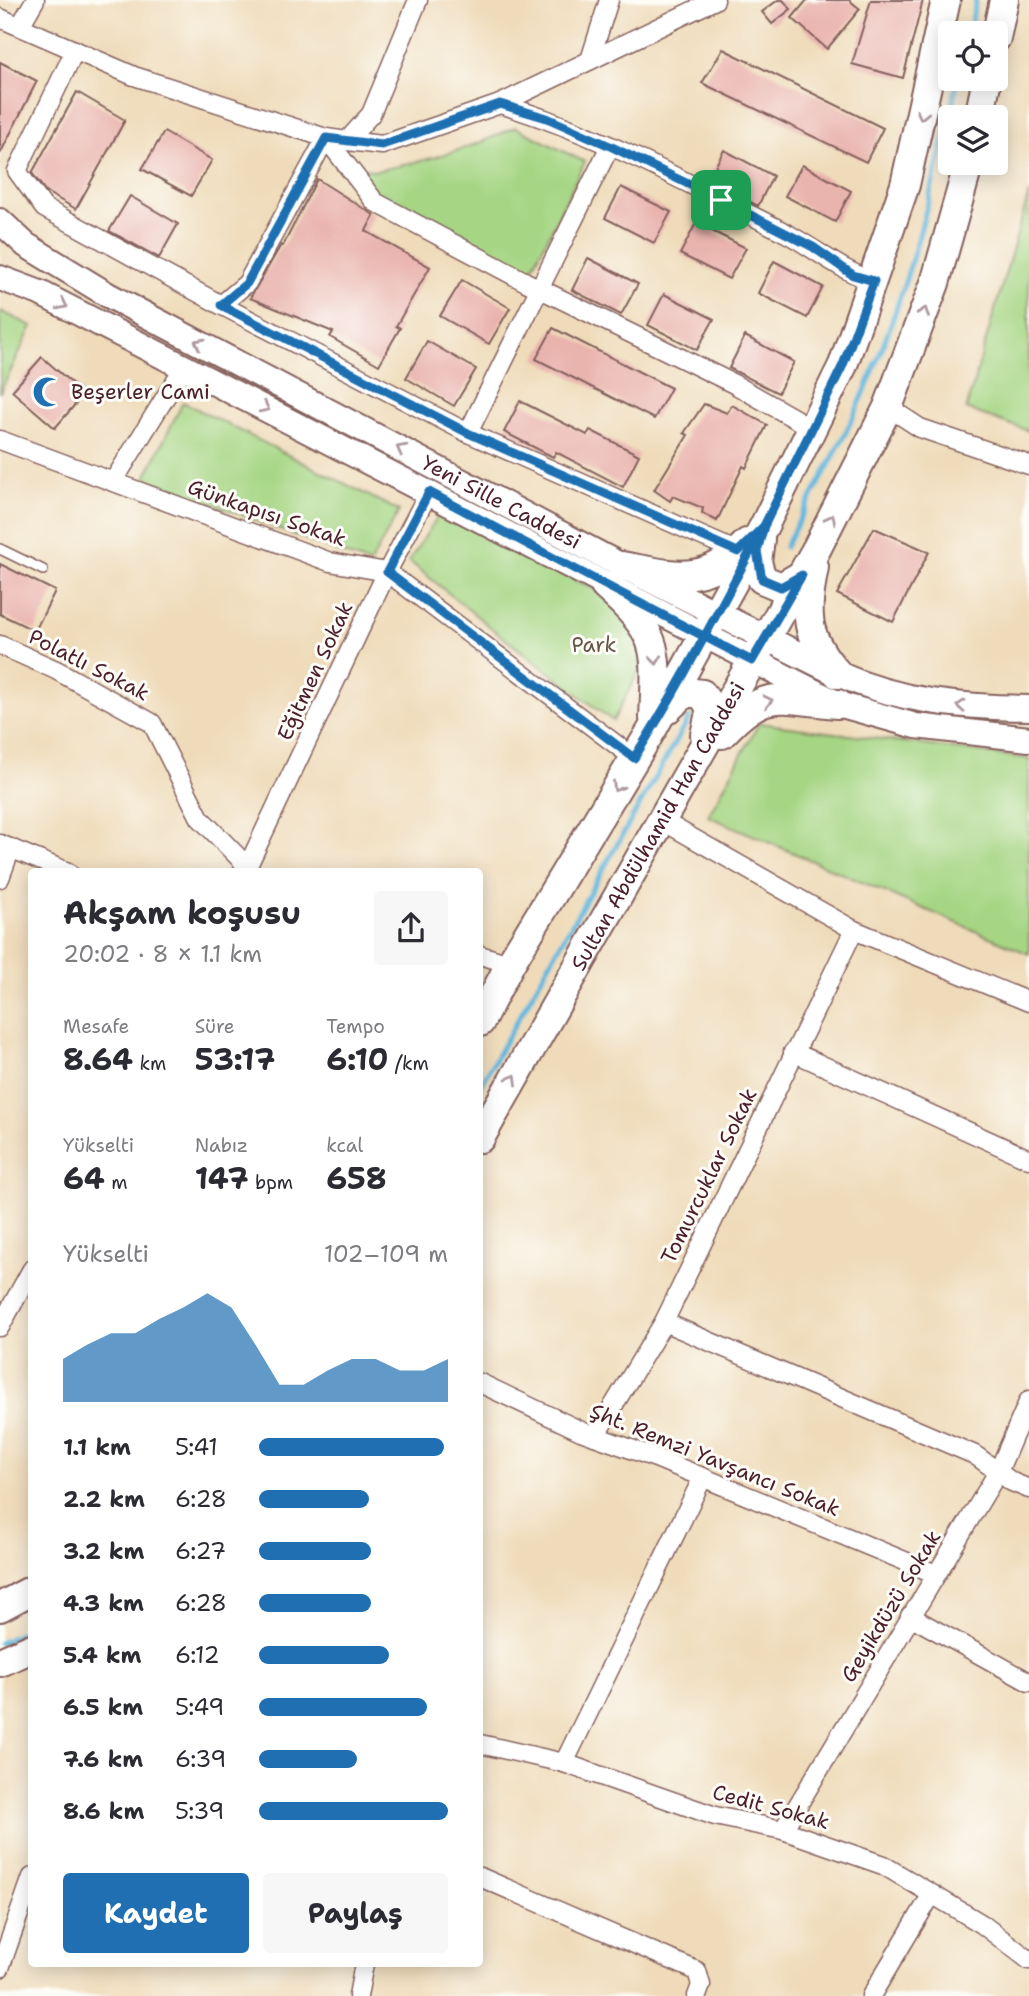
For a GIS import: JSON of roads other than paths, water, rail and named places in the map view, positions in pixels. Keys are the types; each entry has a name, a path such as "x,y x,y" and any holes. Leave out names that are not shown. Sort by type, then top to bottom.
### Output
{"main road":[{"path":"483,1016 510,964 653,728 710,625 764,526 843,365 874,281 909,171 946,0"},
{"path":"1000,21 1004,0"},
{"name":"Sultan Abdülhamid Han Caddesi","path":"483,1134 802,575 888,407 935,283 966,175"},
{"name":"Yeni Sille Caddesi","path":"0,221 26,245 67,273 614,576 759,649 838,674 865,686 934,704 1029,708"},
{"name":"Yeni Sille Caddesi","path":"0,278 40,293 429,492 614,576"},
{"path":"653,728 657,675 653,641 628,606 614,576 691,575 717,569 764,526"},
{"path":"764,526 757,551 762,579 781,587 802,575"},
{"path":"817,548 807,621 818,649 838,674"},
{"name":"Yeni Sille Caddesi","path":"759,649 838,704 916,726 1029,739"},
{"path":"653,728 679,696 686,692 702,694 711,708 711,717 697,757"},
{"path":"697,757 744,711 766,699 838,704"},
{"path":"0,1607 28,1592"},
{"path":"0,1662 28,1650"}],"street":[{"path":"20,26 35,0"},
{"path":"347,141 371,114 418,0"},
{"path":"590,60 609,0"},
{"path":"0,18 135,76 326,138 382,145 500,104 715,0"},
{"path":"75,50 17,171 44,208 63,221 221,305 468,433 738,552"},
{"path":"500,104 547,118 610,146 813,247 853,275 874,281"},
{"path":"326,138 375,202 540,290 734,384 813,429"},
{"path":"221,305 247,283 326,138"},
{"path":"468,433 610,146"},
{"path":"113,482 184,367"},
{"path":"888,407 920,428 1029,465"},
{"name":"Günkapısı Sokak","path":"0,440 330,562 387,572 634,758"},
{"name":"Eğitmen Sokak","path":"246,868 387,572 429,492"},
{"name":"Polatlı Sokak","path":"0,645 57,670 152,723 200,818 245,868"},
{"path":"661,820 854,930 1029,1002"},
{"path":"0,878 6,846 58,868"},
{"name":"Tomurcuklar Sokak","path":"595,1436 664,1322 854,930"},
{"path":"483,956 510,964"},
{"path":"793,1052 1029,1159"},
{"path":"0,1328 28,1276"},
{"path":"664,1322 975,1455 998,1472 1029,1489"},
{"name":"Şht. Remzi Yavşancı Sokak","path":"483,1383 595,1436 703,1477 936,1574"},
{"name":"Geyikdüzü Sokak","path":"783,1830 998,1472 1029,1400"},
{"path":"564,1763 703,1477"},
{"path":"910,1616 1029,1682"},
{"name":"Cedit Sokak","path":"483,1748 564,1763 715,1816 783,1830 883,1865 982,1924 1029,1959"},
{"path":"483,1878 697,1971 701,1986 697,1996"},
{"path":"0,1968 28,1888"},
{"path":"870,1996 932,1894"},
{"path":"358,1996 363,1967"}],"lane":[{"path":"0,549 44,569"}],"waterway":[{"path":"972,21 976,0"},
{"path":"785,547 852,419 892,322 928,202 955,91"},
{"path":"483,1081 689,718"},
{"path":"0,1643 28,1630"}],"place":[{"name":"Beşerler Cami","path":"48,392"}],"park label":[{"name":"Park","path":"594,645"}]}
